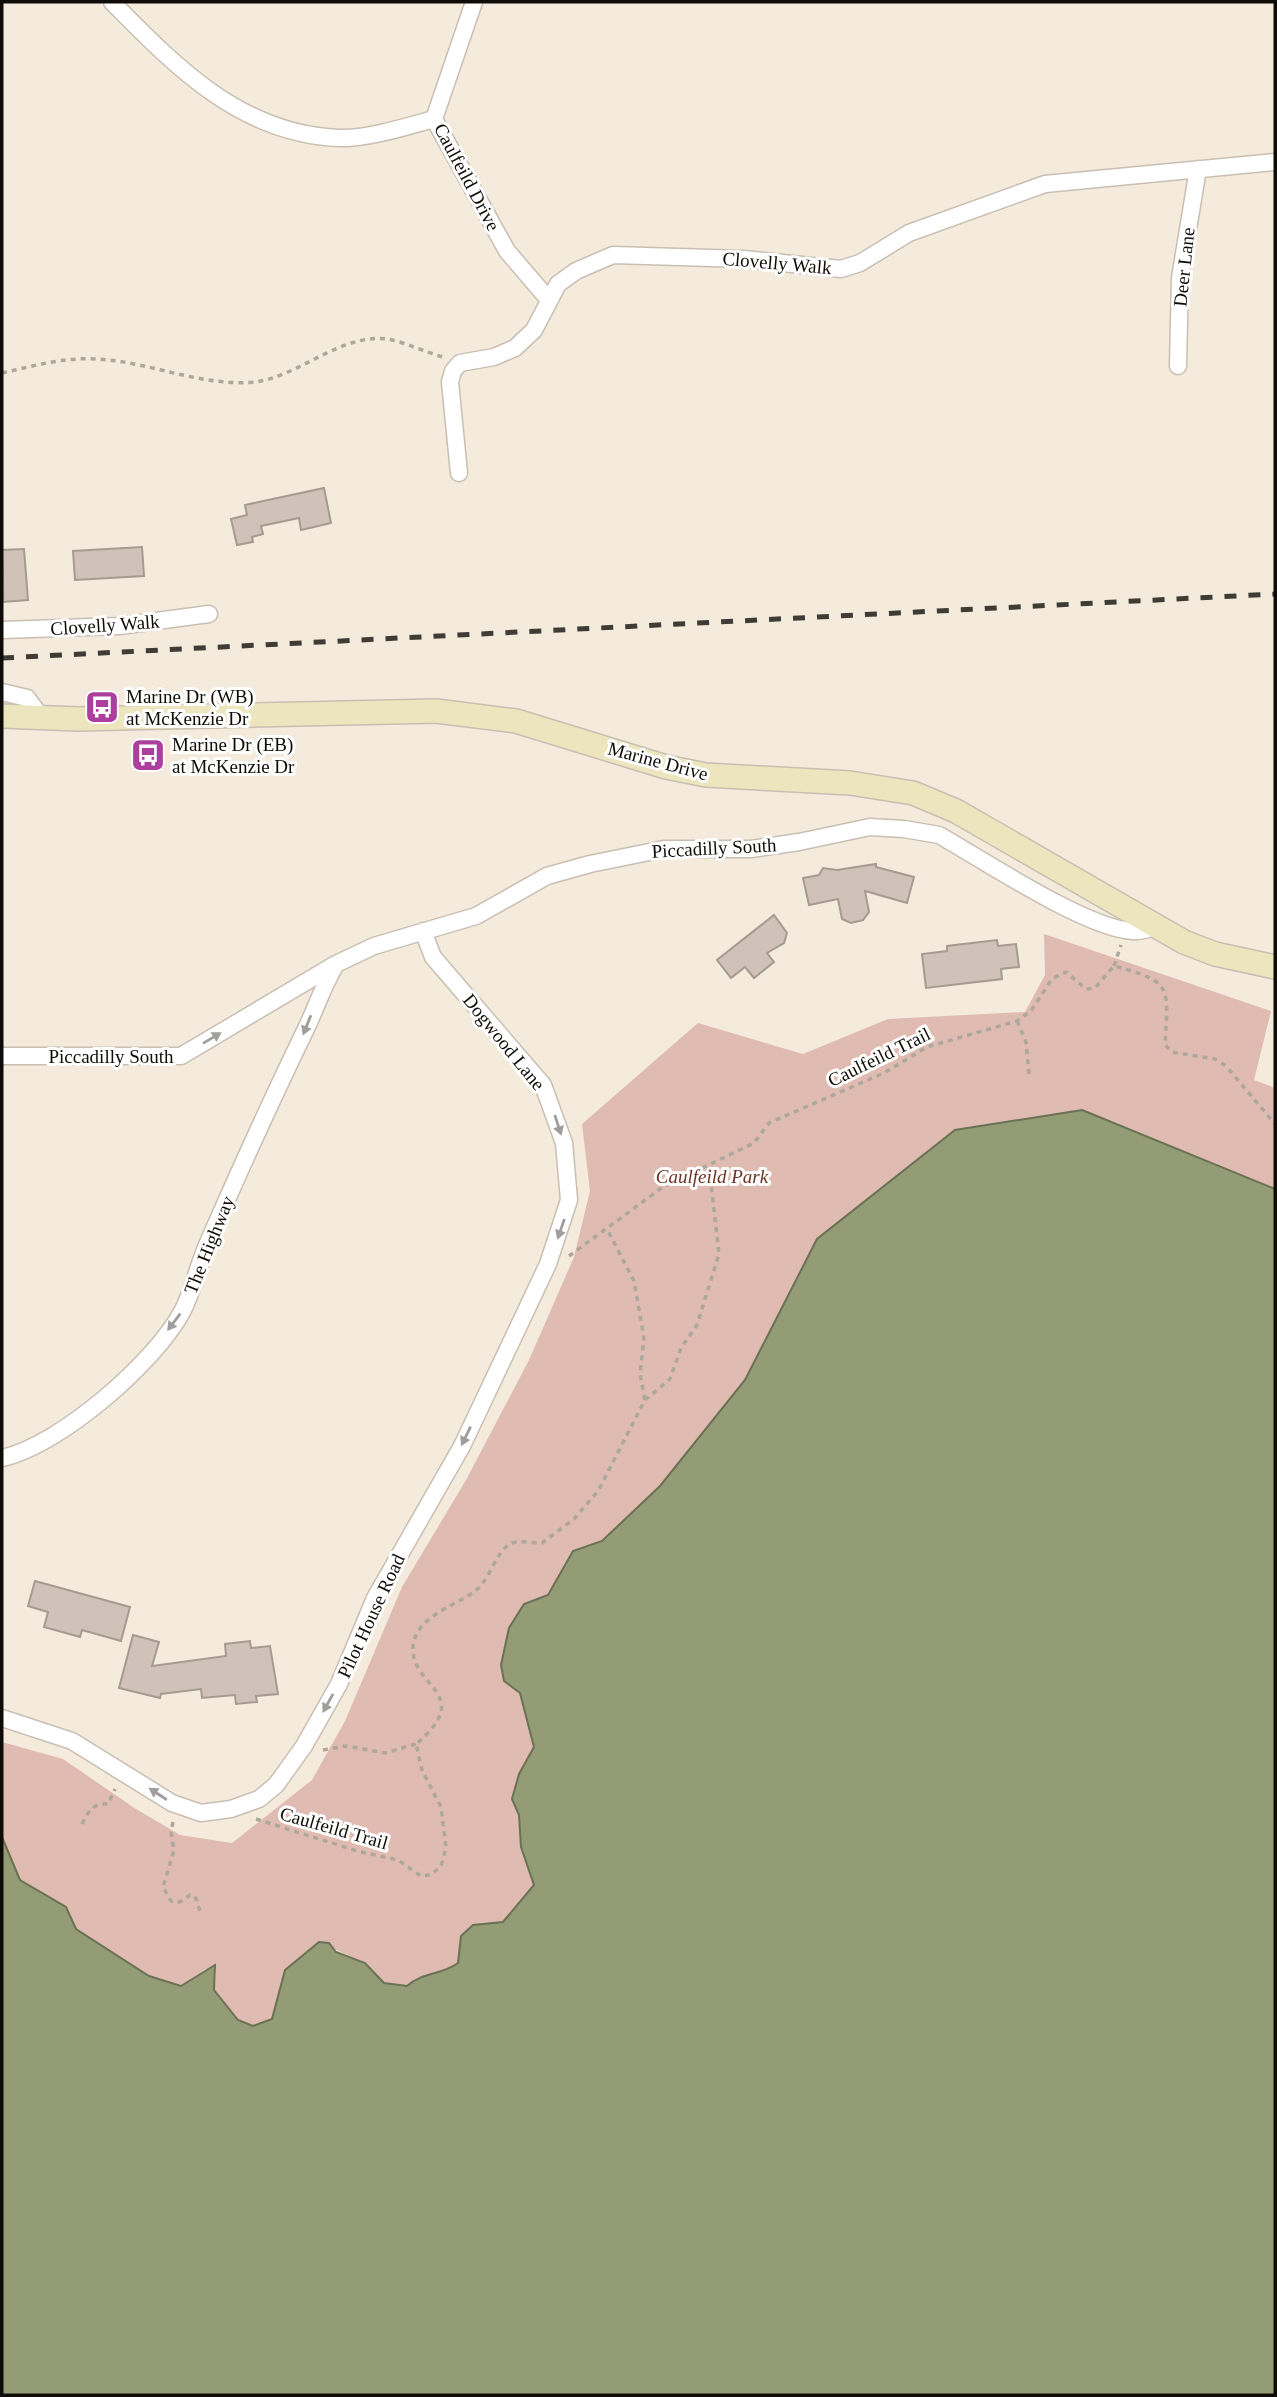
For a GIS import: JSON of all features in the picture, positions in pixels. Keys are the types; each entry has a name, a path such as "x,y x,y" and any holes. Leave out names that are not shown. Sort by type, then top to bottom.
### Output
{"main road":[{"name":"Marine Drive","path":"2,716 43,718 436,711 487,715 546,729 666,767 706,775 897,789 956,811 1154,927 1215,954 1275,967"}],"street":[{"path":"112,2 180,70 231,107 265,122 288,130 341,139 434,119"},
{"name":"Caulfeild Drive","path":"474,2 434,119 507,251 549,300"},
{"name":"Clovelly Walk","path":"460,363 494,357 514,348 534,330 558,284 576,271 613,255 744,259 841,269 860,263 909,233 1045,184 1275,162"},
{"name":"Deer Lane","path":"1178,366 1180,278 1198,169"},
{"path":"459,473 450,382 453,371 460,363"},
{"name":"Clovelly Walk","path":"2,630 119,626 209,614"},
{"path":"2,692 27,698 43,718"},
{"name":"Piccadilly South","path":"2,1056 181,1056 336,964 374,946 476,916 547,876 664,849 751,849 887,827 939,835 1064,906 1111,926 1134,932 1154,927"},
{"name":"Dogwood Lane","path":"424,931 433,957 543,1085 559,1124 568,1162"},
{"name":"The Highway","path":"2,1458 58,1434 95,1408 135,1368 183,1310 228,1196 305,1031 320,990 336,964"},
{"name":"Pilot House Road","path":"2,1718 72,1741 172,1803 201,1813 231,1809 259,1798 276,1785 304,1746 339,1684 375,1598 462,1446 540,1281 569,1200 568,1162"}],"path":[{"path":"2,373 62,359 98,359 164,369 204,381 257,382 284,374 339,347 386,339 460,363"},
{"path":"1029,1074 1026,1042 1017,1021 1031,1012 1052,979 1060,973 1066,972 1086,989 1095,988 1114,966 1152,976 1160,985 1168,1007 1165,1045 1172,1052 1215,1059 1226,1066 1275,1124"},
{"name":"Caulfeild Trail","path":"567,1258 663,1187 754,1143 769,1123 884,1073 927,1047 1017,1021"},
{"path":"304,1746 318,1751 346,1746 385,1753 416,1744 434,1728 441,1713 438,1693 421,1670 413,1648 417,1634 431,1618 480,1588 509,1544 517,1541 542,1543 574,1519 598,1491 645,1400 670,1379 681,1348 697,1325 719,1254 709,1166"},
{"path":"607,1229 634,1280 644,1338 640,1374 645,1400"},
{"name":"Caulfeild Trail","path":"231,1809 282,1829 398,1860 421,1876 431,1875 440,1866 446,1848 443,1821 441,1807 422,1770 416,1744"},
{"path":"82,1824 90,1809 98,1803 108,1804 121,1770"},
{"path":"172,1803 174,1817 171,1832 174,1850 163,1887 171,1900 180,1902 190,1895 195,1896 201,1914"}],"green space":[{"name":"Caulfeild Park","path":"1044,934 1271,1011 1254,1080 1275,1088 1275,1189 1082,1110 817,1239 745,1380 660,1486 602,1541 573,1551 548,1595 524,1604 509,1628 501,1665 504,1681 520,1693 534,1748 519,1774 512,1799 519,1815 521,1847 534,1885 503,1922 473,1925 462,1936 458,1963 419,1978 407,1986 384,1983 365,1963 319,1942 285,1970 272,2019 253,2026 238,2020 214,1990 216,1973 206,1969 181,1986 149,1976 76,1929 66,1907 20,1880 2,1837 2,1742 63,1759 136,1809 180,1835 232,1843 312,1780 345,1721 402,1587 466,1480 529,1360 574,1257 590,1191 582,1124 698,1023 803,1054 888,1019 1025,1012 1045,975"}],"shaded area":[{"path":"1082,1110 1275,1189 1275,2395 2,2395 2,1837 20,1880 66,1907 76,1929 149,1976 181,1986 215,1965 214,1990 238,2020 253,2026 272,2019 285,1970 319,1942 329,1943 336,1952 365,1963 384,1983 407,1986 419,1978 458,1963 461,1936 473,1925 503,1922 534,1885 521,1847 519,1815 512,1799 519,1774 534,1747 520,1693 504,1681 501,1665 509,1628 524,1604 548,1595 573,1551 602,1541 660,1486 745,1380 817,1239 955,1130"}],"building":[{"path":"324,488 331,523 301,530 299,518 261,526 263,534 252,537 253,542 237,545 231,519 247,515 245,505"},
{"path":"142,547 144,576 75,580 73,551"},
{"path":"24,549 28,600 3,602 2,550"},
{"path":"876,864 876,867 914,877 907,903 865,891 869,912 863,920 851,923 842,919 838,899 809,905 803,878 819,875 823,868 837,870"},
{"path":"774,915 787,933 784,943 767,953 774,962 754,978 745,967 731,978 717,960"},
{"path":"997,940 998,946 1016,944 1019,967 1001,969 1002,979 926,988 922,954 947,951 947,946"},
{"path":"35,1581 130,1607 121,1641 82,1630 80,1637 44,1627 48,1612 28,1606"},
{"path":"133,1635 159,1642 152,1666 226,1656 225,1644 250,1641 251,1648 270,1646 278,1694 256,1696 257,1702 236,1704 235,1695 202,1698 201,1689 161,1694 160,1698 119,1688"}],"railway":[{"path":"2,658 1275,594"}],"place":[{"name":"Marine Dr (WB) at McKenzie Dr","path":"102,707"},
{"name":"Marine Dr (EB) at McKenzie Dr","path":"148,755"}]}
